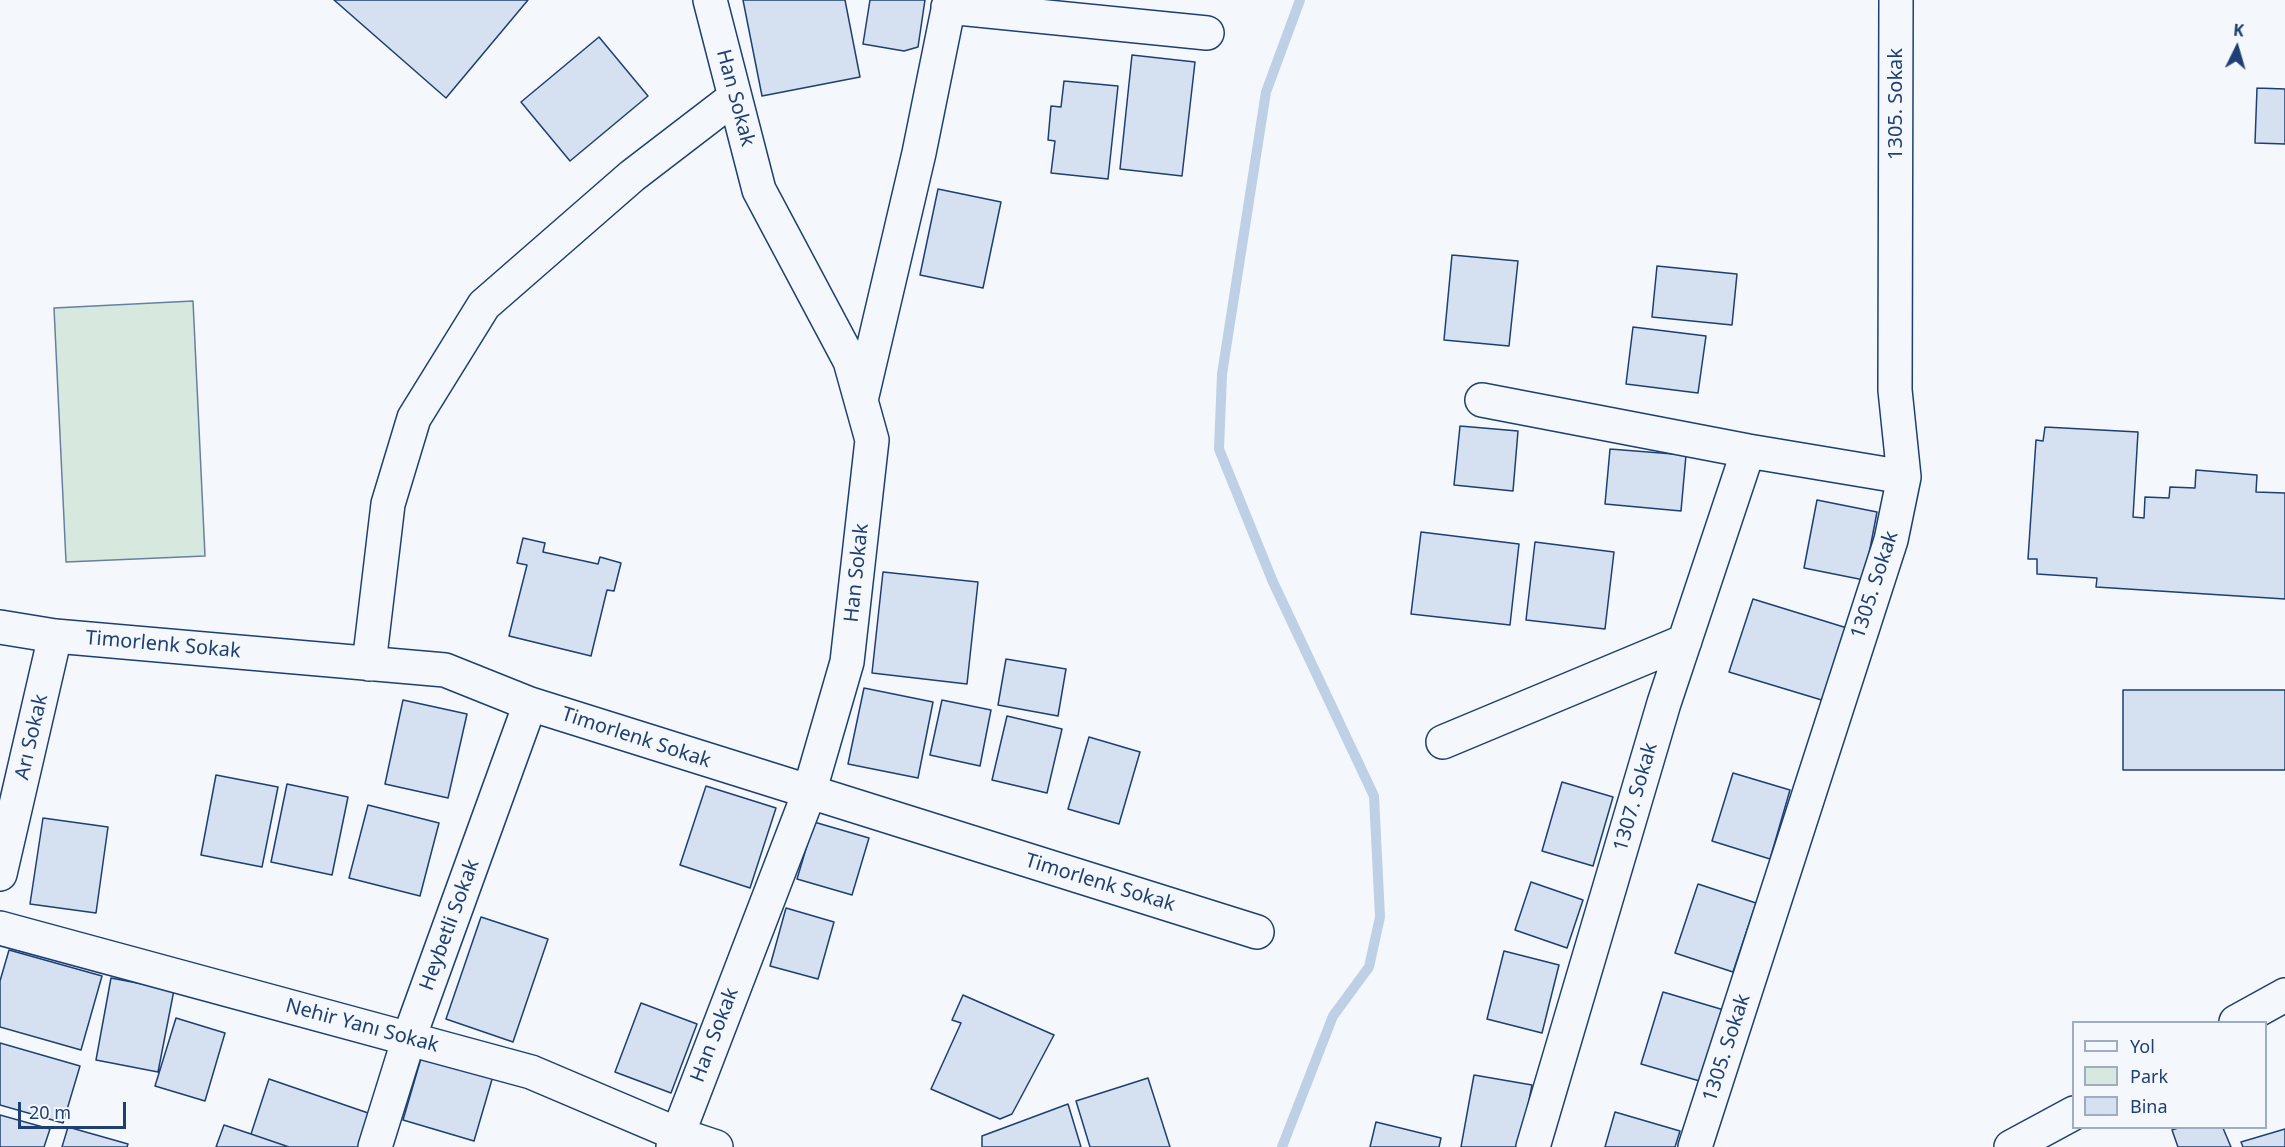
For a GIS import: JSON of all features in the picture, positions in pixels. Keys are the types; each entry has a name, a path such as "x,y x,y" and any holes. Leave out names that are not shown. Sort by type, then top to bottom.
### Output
{"street":[{"name":"Han Sokak","path":"675,1140 809,793 847,662 872,440 850,361 759,190 710,0"},
{"name":"1305. Sokak","path":"1695,1147 1892,540 1904,477 1895,390 1896,0"},
{"path":"861,400 919,153 949,3 1207,33"},
{"path":"369,664 388,504 414,418 484,304 632,176 735,97"},
{"path":"1482,400 1748,451 1904,477"},
{"name":"1307. Sokak","path":"1533,1147 1685,641 1748,451"},
{"name":"Timorlenk Sokak","path":"0,627 56,636 446,670 530,704 1257,932"},
{"name":"Arı Sokak","path":"0,874 56,636"},
{"path":"1443,742 1685,641"},
{"name":"Heybetli Sokak","path":"375,1147 409,1038 530,704"},
{"name":"Nehir Yanı Sokak","path":"0,928 531,1072 675,1140 716,1147"},
{"path":"2240,1021 2285,995"},
{"path":"2011,1147 2072,1114"}],"green space":[{"path":"193,301 205,556 66,562 54,308"}],"building":[{"path":"334,0 528,0 446,98"},
{"path":"743,0 845,0 860,77 762,96"},
{"path":"870,0 925,0 918,47 904,51 863,44"},
{"path":"599,37 648,96 570,161 521,102"},
{"path":"1132,55 1195,62 1182,176 1120,169"},
{"path":"1064,81 1118,86 1108,179 1051,173 1055,141 1048,140 1051,106 1061,107"},
{"path":"2257,88 2285,89 2285,144 2255,143"},
{"path":"938,189 1001,202 983,288 920,275"},
{"path":"1452,255 1518,261 1509,346 1444,340"},
{"path":"1657,266 1737,274 1732,325 1652,317"},
{"path":"1633,327 1706,336 1698,393 1626,384"},
{"path":"1460,426 1518,431 1513,491 1454,485"},
{"path":"2045,427 2138,432 2133,517 2144,518 2145,497 2169,498 2170,487 2195,488 2196,470 2257,475 2256,492 2285,493 2285,599 2096,587 2097,578 2037,574 2037,559 2028,559 2036,440 2043,441"},
{"path":"1610,449 1686,455 1681,511 1605,504"},
{"path":"1817,500 1877,512 1864,580 1804,568"},
{"path":"1421,532 1519,544 1510,625 1411,614"},
{"path":"523,538 545,543 543,552 598,564 600,557 621,563 614,591 607,590 591,656 509,636 527,565 517,563"},
{"path":"1535,542 1614,552 1605,629 1526,620"},
{"path":"883,572 978,582 967,684 872,673"},
{"path":"1753,599 1847,628 1825,701 1729,672"},
{"path":"1006,659 1066,669 1058,716 998,705"},
{"path":"864,688 933,702 918,778 848,764"},
{"path":"2123,690 2285,690 2285,770 2123,770"},
{"path":"403,700 467,714 448,798 385,784"},
{"path":"942,700 991,710 980,766 930,755"},
{"path":"1007,716 1062,729 1047,793 992,780"},
{"path":"1089,737 1140,752 1119,824 1068,809"},
{"path":"1733,773 1790,790 1770,859 1712,841"},
{"path":"216,775 278,787 262,867 201,855"},
{"path":"1562,782 1613,797 1593,866 1542,851"},
{"path":"287,784 348,797 332,875 271,862"},
{"path":"706,786 776,808 750,888 680,865"},
{"path":"368,805 439,823 420,896 349,878"},
{"path":"43,818 108,827 96,913 30,904"},
{"path":"814,822 869,838 852,895 797,879"},
{"path":"1531,882 1583,900 1567,948 1515,930"},
{"path":"1698,884 1756,903 1733,972 1675,953"},
{"path":"786,908 834,922 818,979 770,966"},
{"path":"481,917 548,939 513,1042 446,1019"},
{"path":"9,950 102,976 81,1050 0,1027 0,981"},
{"path":"1504,951 1559,965 1542,1033 1487,1019"},
{"path":"111,978 174,990 158,1072 96,1060"},
{"path":"1663,992 1724,1010 1703,1082 1641,1064"},
{"path":"963,995 1054,1035 1012,1114 1000,1119 931,1089 961,1023 952,1020"},
{"path":"641,1003 697,1024 671,1093 615,1072"},
{"path":"176,1018 225,1033 205,1101 155,1086"},
{"path":"0,1043 80,1066 63,1123 0,1105"},
{"path":"422,1055 493,1076 474,1141 403,1120"},
{"path":"1474,1075 1532,1085 1520,1147 1461,1147"},
{"path":"1148,1078 1170,1147 1090,1147 1076,1101"},
{"path":"269,1079 374,1115 362,1147 289,1147 251,1134"},
{"path":"1068,1104 1081,1147 982,1147 982,1136"},
{"path":"1615,1112 1680,1131 1675,1147 1605,1147"},
{"path":"0,1115 50,1129 44,1147 0,1147"},
{"path":"1376,1122 1441,1138 1439,1147 1370,1147"},
{"path":"224,1125 251,1134 289,1147 216,1147"},
{"path":"68,1127 128,1144 127,1147 62,1147"},
{"path":"2223,1129 2231,1147 2178,1147 2172,1130"},
{"path":"2285,1129 2285,1147 2243,1147 2241,1142"}],"waterway":[{"path":"1282,1147 1333,1016 1369,967 1380,917 1374,796 1273,582 1219,449 1222,374 1266,92 1300,0"}]}
